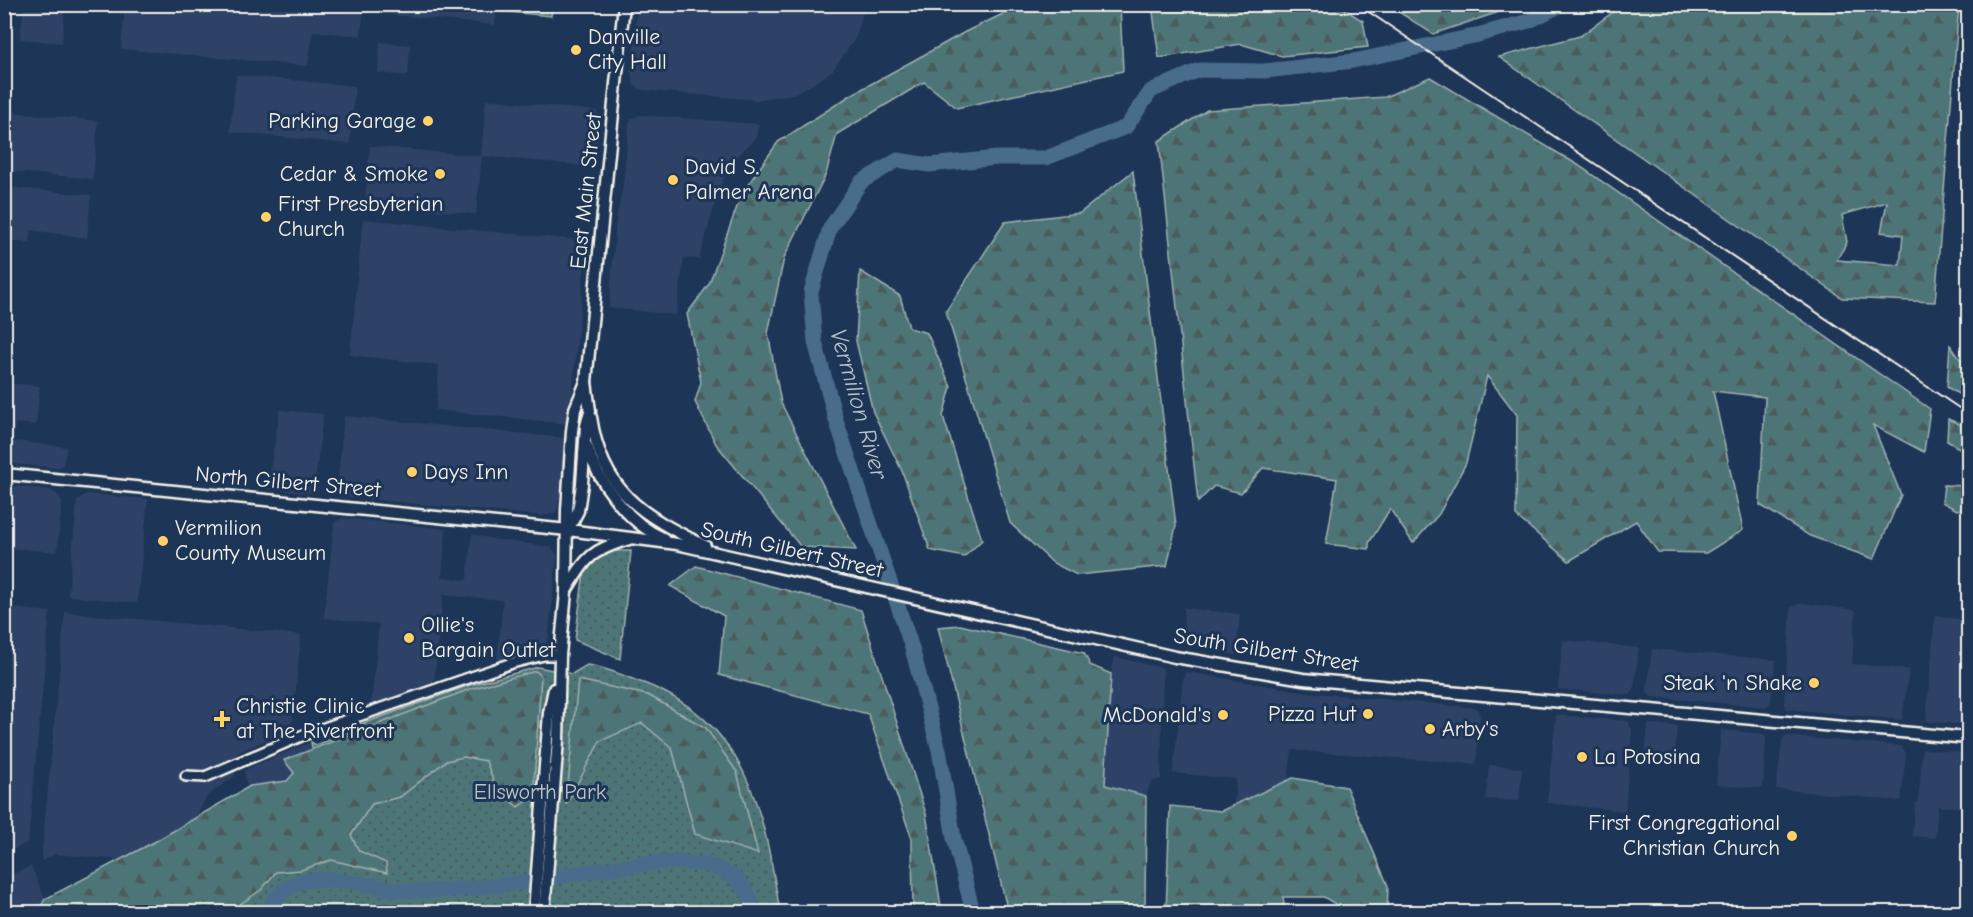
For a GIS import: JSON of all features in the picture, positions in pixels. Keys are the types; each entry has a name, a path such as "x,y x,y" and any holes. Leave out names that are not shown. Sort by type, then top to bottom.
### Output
{"main road":[{"name":"East Main Street","path":"568,530 578,511 590,411 586,382 624,4"},
{"name":"East Main Street","path":"568,530 567,510 575,410 586,382"},
{"path":"586,382 582,411 585,440 590,459 615,498 653,534 678,538"},
{"path":"590,411 598,454 613,481 625,495 678,538"},
{"name":"North Gilbert Street","path":"4,474 568,530"},
{"path":"534,912 550,771 566,592 568,530"},
{"name":"South Gilbert Street","path":"568,530 633,538 678,538 719,553 1175,657 1303,679 1968,738"},
{"path":"566,592 590,555 599,549 633,538"},
{"path":"544,912 550,771"}],"street":[{"path":"186,776 205,777 290,740 512,663 544,655 560,656"}],"shaded area":[{"path":"24,4 110,5 109,9 65,5 62,43 20,39"},
{"path":"338,4 337,10 363,13 361,36 313,31 308,66 121,49 125,5"},
{"path":"638,4 865,5 856,37 833,70 793,94 756,100 642,90 634,86 631,71"},
{"path":"384,5 497,5 495,25 383,14"},
{"path":"380,42 410,45 408,76 378,73"},
{"path":"236,75 355,86 350,144 230,132"},
{"path":"486,99 596,111 600,116 595,167 482,156 476,214 365,204 370,146 481,156"},
{"path":"12,112 98,121 93,179 7,171"},
{"path":"640,115 759,124 756,137 732,162 721,184 699,259 684,258 676,315 609,308 616,220 623,185 629,124 631,119"},
{"path":"5,187 91,195 87,238 31,230 30,243 5,240"},
{"path":"363,219 587,241 569,424 436,410 439,365 350,355"},
{"path":"4,383 40,386 36,425 15,423 13,441 67,447 63,465 57,468 5,463"},
{"path":"280,410 323,414 314,491 307,493 267,489"},
{"path":"344,416 566,438 558,507 555,513 542,516 346,497 337,489"},
{"path":"5,485 50,490 58,495 62,502 57,552 8,548 5,576"},
{"path":"86,494 148,499 137,603 68,596 77,501"},
{"path":"342,518 446,529 442,577 467,580 472,534 551,547 557,555 548,642 497,660 503,600 443,595 434,682 371,705 379,624 324,618 334,523"},
{"path":"1802,603 1856,610 1852,664 1909,669 1902,720 1787,709 1784,703 1791,607"},
{"path":"5,607 50,612 28,842 5,854"},
{"path":"1184,608 1240,614 1236,655 1186,645 1183,639"},
{"path":"65,612 301,635 292,728 237,753 235,776 207,796 187,834 135,861 55,854 41,861"},
{"path":"1935,616 1968,620 1968,725 1926,721"},
{"path":"1563,640 1639,648 1634,689 1630,695 1558,689"},
{"path":"1652,649 1776,660 1771,702 1766,707 1651,697 1647,691"},
{"path":"1115,657 1163,668 1161,779 1151,782 1146,796 1105,786 1111,674"},
{"path":"1186,672 1306,692 1477,708 1480,715 1476,764 1292,750 1288,781 1234,805 1236,779 1173,773 1183,679"},
{"path":"1556,715 1628,721 1632,730 1625,811 1547,803"},
{"path":"1648,724 1677,726 1674,761 1645,758"},
{"path":"1721,730 1764,734 1766,739 1763,788 1716,785"},
{"path":"1785,736 1901,746 1906,753 1901,801 1776,789 1782,741"},
{"path":"311,742 318,771 249,798 244,770"},
{"path":"1922,749 1968,753 1968,808 1938,806 1935,838 1912,836 1915,803 1918,803"},
{"path":"1489,765 1522,768 1519,801 1486,799"},
{"path":"31,866 45,899 38,912 5,912 4,878"}],"green space":[{"path":"497,5 553,5 551,16 497,11"},
{"path":"1022,5 1120,5 1123,71 957,108 924,82 837,134 826,174 784,258 768,333 781,403 856,550 801,547 716,444 695,402 701,382 687,314 709,284 742,193 778,142 851,95 967,31"},
{"path":"1152,5 1338,5 1363,21 1368,47 1282,56 1241,44 1159,58"},
{"path":"1388,5 1520,5 1433,34"},
{"path":"1623,5 1959,5 1935,302 1842,298 1499,57 1580,36","holes":["1887,202 1881,232 1903,235 1900,265 1837,260 1847,242 1842,215"]},
{"path":"1430,77 1578,165 1930,409 1924,452 1873,425 1901,495 1874,559 1810,536 1760,505 1765,397 1713,391 1743,530 1706,553 1658,552 1636,521 1569,561 1516,516 1517,415 1487,376 1466,463 1439,514 1413,543 1390,509 1369,543 1369,549 1326,544 1337,479 1263,468 1241,493 1214,486 1198,502 1159,141 1207,110 1385,97"},
{"path":"1133,171 1176,526 1167,566 1077,575 1053,563 1010,523 946,311 1005,222 1080,213"},
{"path":"860,271 900,296 909,328 927,333 951,387 943,416 982,540 964,557 930,550 902,471 873,412 856,341"},
{"path":"1950,345 1961,360 1968,359 1968,400 1947,387"},
{"path":"1948,419 1968,428 1968,453 1947,441"},
{"path":"1944,485 1968,486 1968,507 1957,510 1942,502"},
{"path":"613,551 631,551 620,659 575,640 584,572 593,561"},
{"path":"696,566 861,610 926,814 942,912 913,912 912,839 868,714 719,675 724,616 670,586"},
{"path":"960,625 1084,653 1090,665 1111,674 1105,785 1146,796 1145,912 1008,912 938,627"},
{"name":"Ellsworth Park","path":"587,665 618,673 673,697 703,718 726,743 743,771 756,803 766,837 780,912 57,912 317,771 311,742 316,745 345,734 353,727 470,685 538,667 572,674"},
{"path":"536,671 541,676 534,783 529,800 518,807 496,788 486,761 464,757 446,761 400,797 372,804 351,835 359,851 386,863 387,873 331,860 301,870 276,872 261,890 236,907 236,912 38,912 45,899 156,841 250,786 287,781 294,773 284,760 470,689"},
{"path":"578,680 648,695 706,728 737,772 758,854 695,834 672,748 642,723 600,741 566,805"},
{"path":"1293,778 1346,787 1388,886 1387,912 1348,912 1324,897 1283,897 1285,912 1166,912 1170,806 1221,811"}],"waterway":[{"name":"Vermilion River","path":"973,912 954,838 939,750 912,648 835,417 815,342 811,292 830,228 861,182 898,160 929,165 997,158 1046,158 1126,127 1151,91 1199,70 1265,71 1353,61 1474,36 1529,21 1563,4"},
{"path":"268,912 279,895 294,885 312,880 353,882 412,891 457,890 667,862 697,863 727,873 745,889 753,912"}],"railway":[{"path":"1357,4 1968,414"}],"place":[{"name":"Danville City Hall","path":"576,50"},
{"name":"Parking Garage","path":"428,121"},
{"name":"Cedar & Smoke","path":"440,174"},
{"name":"David S. Palmer Arena","path":"673,180"},
{"name":"First Presbyterian Church","path":"266,217"},
{"name":"Days Inn","path":"412,472"},
{"name":"Vermilion County Museum","path":"163,541"},
{"name":"Ollie's Bargain Outlet","path":"409,638"},
{"name":"Steak 'n Shake","path":"1814,683"},
{"name":"Pizza Hut","path":"1368,714"},
{"name":"McDonald's","path":"1223,715"},
{"name":"Christie Clinic at The Riverfront","path":"222,719"},
{"name":"Arby's","path":"1430,729"},
{"name":"La Potosina","path":"1582,757"},
{"name":"First Congregational Christian Church","path":"1792,836"}]}
